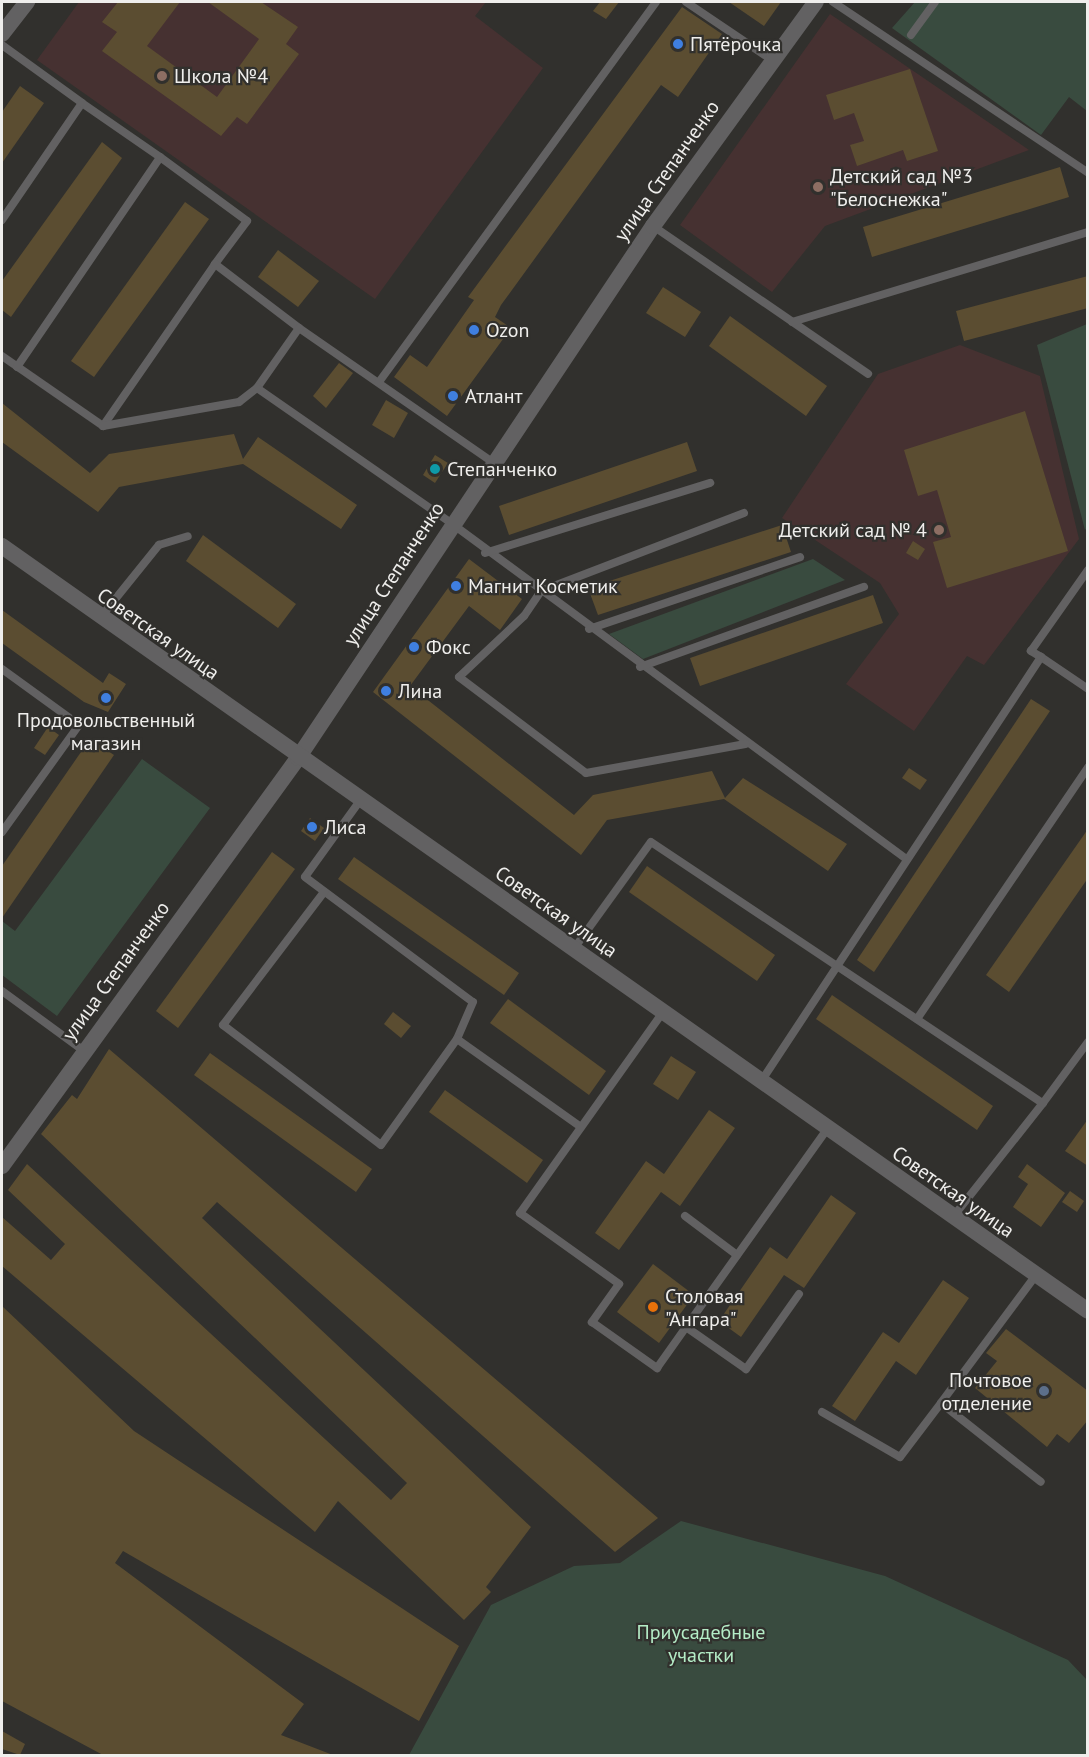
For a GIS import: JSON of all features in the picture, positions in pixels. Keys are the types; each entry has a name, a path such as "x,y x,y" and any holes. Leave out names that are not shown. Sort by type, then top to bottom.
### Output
{"street":[{"path":"2,34 27,2"},
{"name":"улица Степанченко","path":"2,1166 298,758 451,523 494,463 653,226 816,2"},
{"name":"Советская улица","path":"2,546 100,619 359,802 762,1080 827,1129 1088,1311"}],"lane":[{"path":"379,382 656,2"},
{"path":"686,2 772,60"},
{"path":"833,2 1088,172"},
{"path":"911,35 935,2"},
{"path":"2,45 160,156 247,221 103,426"},
{"path":"2,220 82,103"},
{"path":"17,367 160,156"},
{"path":"653,226 868,374"},
{"path":"792,322 1088,232"},
{"path":"215,264 299,328 494,463"},
{"path":"2,356 103,426 239,402 257,388 299,328"},
{"path":"257,388 451,523 485,553 541,591 745,744 905,858"},
{"path":"485,553 710,483"},
{"path":"744,513 541,591 524,616 459,677 543,745 586,773 745,744"},
{"path":"100,619 159,545 188,536"},
{"path":"589,629 800,557"},
{"path":"1088,570 1031,651 1088,689"},
{"path":"640,666 864,587"},
{"path":"762,1080 837,968 905,858 1041,657"},
{"path":"2,669 79,725 2,832"},
{"path":"917,1019 1088,767"},
{"path":"324,892 223,1025 381,1145 457,1039 473,1002 305,877 359,802"},
{"path":"573,950 651,842 1042,1103"},
{"path":"2,991 84,1051"},
{"path":"663,1012 520,1213 620,1284 592,1323 657,1368 827,1129"},
{"path":"457,1039 581,1127"},
{"path":"953,1217 1088,1042"},
{"path":"685,1216 737,1255"},
{"path":"822,1412 900,1457 1036,1275"},
{"path":"686,1327 746,1369 799,1294"},
{"path":"941,1403 1041,1482"}],"shaded area":[{"path":"79,2 486,2 475,16 543,68 375,299 37,60"},
{"name":"Детский сад №3 \"Белоснежка\"","path":"830,14 1029,150 825,226 772,292 680,225"},
{"name":"Детский сад № 4","path":"960,345 1040,376 1079,539 984,665 967,656 914,731 846,684 899,614 880,583 782,518 878,374"}],"green space":[{"path":"915,2 1087,2 1087,111 1069,97 1041,135 892,28"},
{"path":"1087,324 1088,526 1085,530 1037,345"},
{"path":"813,559 845,580 643,659 609,634"},
{"path":"142,759 210,808 57,1016 2,975 2,921 15,931"},
{"name":"Приусадебные участки","path":"681,1521 885,1576 1068,1660 1087,1680 1087,1755 409,1755 491,1605 574,1566 620,1563"}],"building":[{"name":"Школа №4","path":"118,2 180,2 147,46 217,97 259,39 208,2 261,2 298,27 286,44 299,54 247,124 237,117 221,136 102,51 117,32 102,22"},
{"path":"600,2 619,2 606,19 593,11"},
{"path":"729,2 781,2 764,26"},
{"path":"682,7 722,34 678,97 661,85 501,305 495,317 511,328 447,416 394,377 410,355 427,367 474,300 468,297"},
{"path":"910,69 938,151 907,161 903,150 857,166 850,145 864,141 854,113 834,120 826,95"},
{"path":"20,86 44,103 2,163 2,112"},
{"path":"102,142 122,158 11,317 2,310 2,281"},
{"path":"1060,167 1069,197 872,257 863,227"},
{"path":"185,202 209,219 94,377 71,361"},
{"path":"278,250 319,281 298,307 258,277"},
{"path":"1088,276 1088,308 964,341 956,311"},
{"path":"663,287 701,312 685,337 646,313"},
{"path":"730,316 827,386 806,416 709,346"},
{"path":"339,363 353,373 326,408 313,396"},
{"path":"386,400 408,413 394,438 372,425"},
{"path":"2,403 90,473 109,454 234,434 243,459 258,437 357,505 341,529 243,464 119,487 98,512 2,442"},
{"path":"1025,411 1068,551 947,588 933,542 951,537 937,490 918,496 904,450"},
{"path":"687,442 697,471 509,535 499,506"},
{"name":"Степанченко","path":"435,455 448,463 435,483 423,475"},
{"path":"782,525 791,552 598,615 588,588"},
{"path":"203,535 296,604 278,628 186,561"},
{"path":"913,541 925,549 918,560 906,553"},
{"path":"469,559 522,599 500,630 469,606 410,686 574,815 593,795 712,771 725,798 743,778 847,844 828,871 724,799 607,820 581,855 373,692"},
{"path":"873,595 883,623 700,686 690,658"},
{"path":"2,610 103,683 109,673 126,684 108,712 84,702 2,643"},
{"path":"1031,699 1050,711 874,972 857,960"},
{"path":"48,727 59,735 45,755 34,748"},
{"path":"90,739 114,755 2,918 2,866"},
{"path":"909,768 927,780 920,790 902,778"},
{"path":"310,818 324,828 315,841 301,831"},
{"path":"1088,829 1088,878 1009,992 986,975"},
{"path":"272,852 295,869 178,1028 156,1011"},
{"path":"354,857 519,973 504,995 338,879"},
{"path":"647,866 775,955 757,981 629,892"},
{"path":"832,995 993,1106 977,1130 816,1019"},
{"path":"508,999 606,1071 589,1095 490,1023"},
{"path":"393,1012 411,1026 401,1038 384,1024"},
{"path":"109,1049 658,1518 615,1552 217,1202 202,1218 531,1527 486,1587 491,1592 464,1620 338,1501 315,1532 2,1266 2,1217 51,1260 65,1244 8,1190 27,1164 391,1500 407,1483 41,1134 72,1095 77,1099"},
{"path":"210,1053 372,1169 356,1192 194,1075"},
{"path":"671,1056 696,1072 678,1100 653,1084"},
{"path":"445,1090 543,1160 527,1183 429,1112"},
{"path":"709,1110 735,1128 680,1206 661,1192 619,1250 595,1233 646,1161 664,1174"},
{"path":"1088,1119 1088,1166 1065,1151"},
{"path":"1027,1164 1065,1193 1041,1227 1013,1207 1028,1184 1018,1177"},
{"path":"1070,1191 1084,1201 1077,1212 1062,1202"},
{"path":"831,1195 856,1213 804,1288 784,1275 741,1337 719,1321 770,1247 787,1259"},
{"path":"653,1264 694,1295 659,1343 617,1312"},
{"path":"943,1280 969,1298 916,1375 896,1361 855,1421 832,1406 883,1332 899,1343"},
{"path":"2,1306 134,1431 459,1646 419,1721 123,1551 115,1563 304,1704 281,1735 333,1755 103,1755 2,1701"},
{"path":"1006,1329 1088,1391 1088,1420 1069,1443 1057,1434 1047,1447 975,1388 997,1361 986,1353"},
{"path":"2,1731 25,1744 20,1755 2,1749"}],"place":[{"name":"Пятёрочка","path":"678,44"},
{"name":"Школа №4","path":"162,76"},
{"name":"Детский сад №3 \"Белоснежка\"","path":"818,187"},
{"name":"Ozon","path":"474,330"},
{"name":"Атлант","path":"453,396"},
{"name":"Степанченко","path":"435,469"},
{"name":"Детский сад № 4","path":"939,530"},
{"name":"Магнит Косметик","path":"456,586"},
{"name":"Фокс","path":"414,647"},
{"name":"Лина","path":"386,691"},
{"name":"Продовольственный магазин","path":"106,698"},
{"name":"Лиса","path":"312,827"},
{"name":"Столовая \"Ангара\"","path":"653,1307"},
{"name":"Почтовое отделение","path":"1044,1391"}]}
